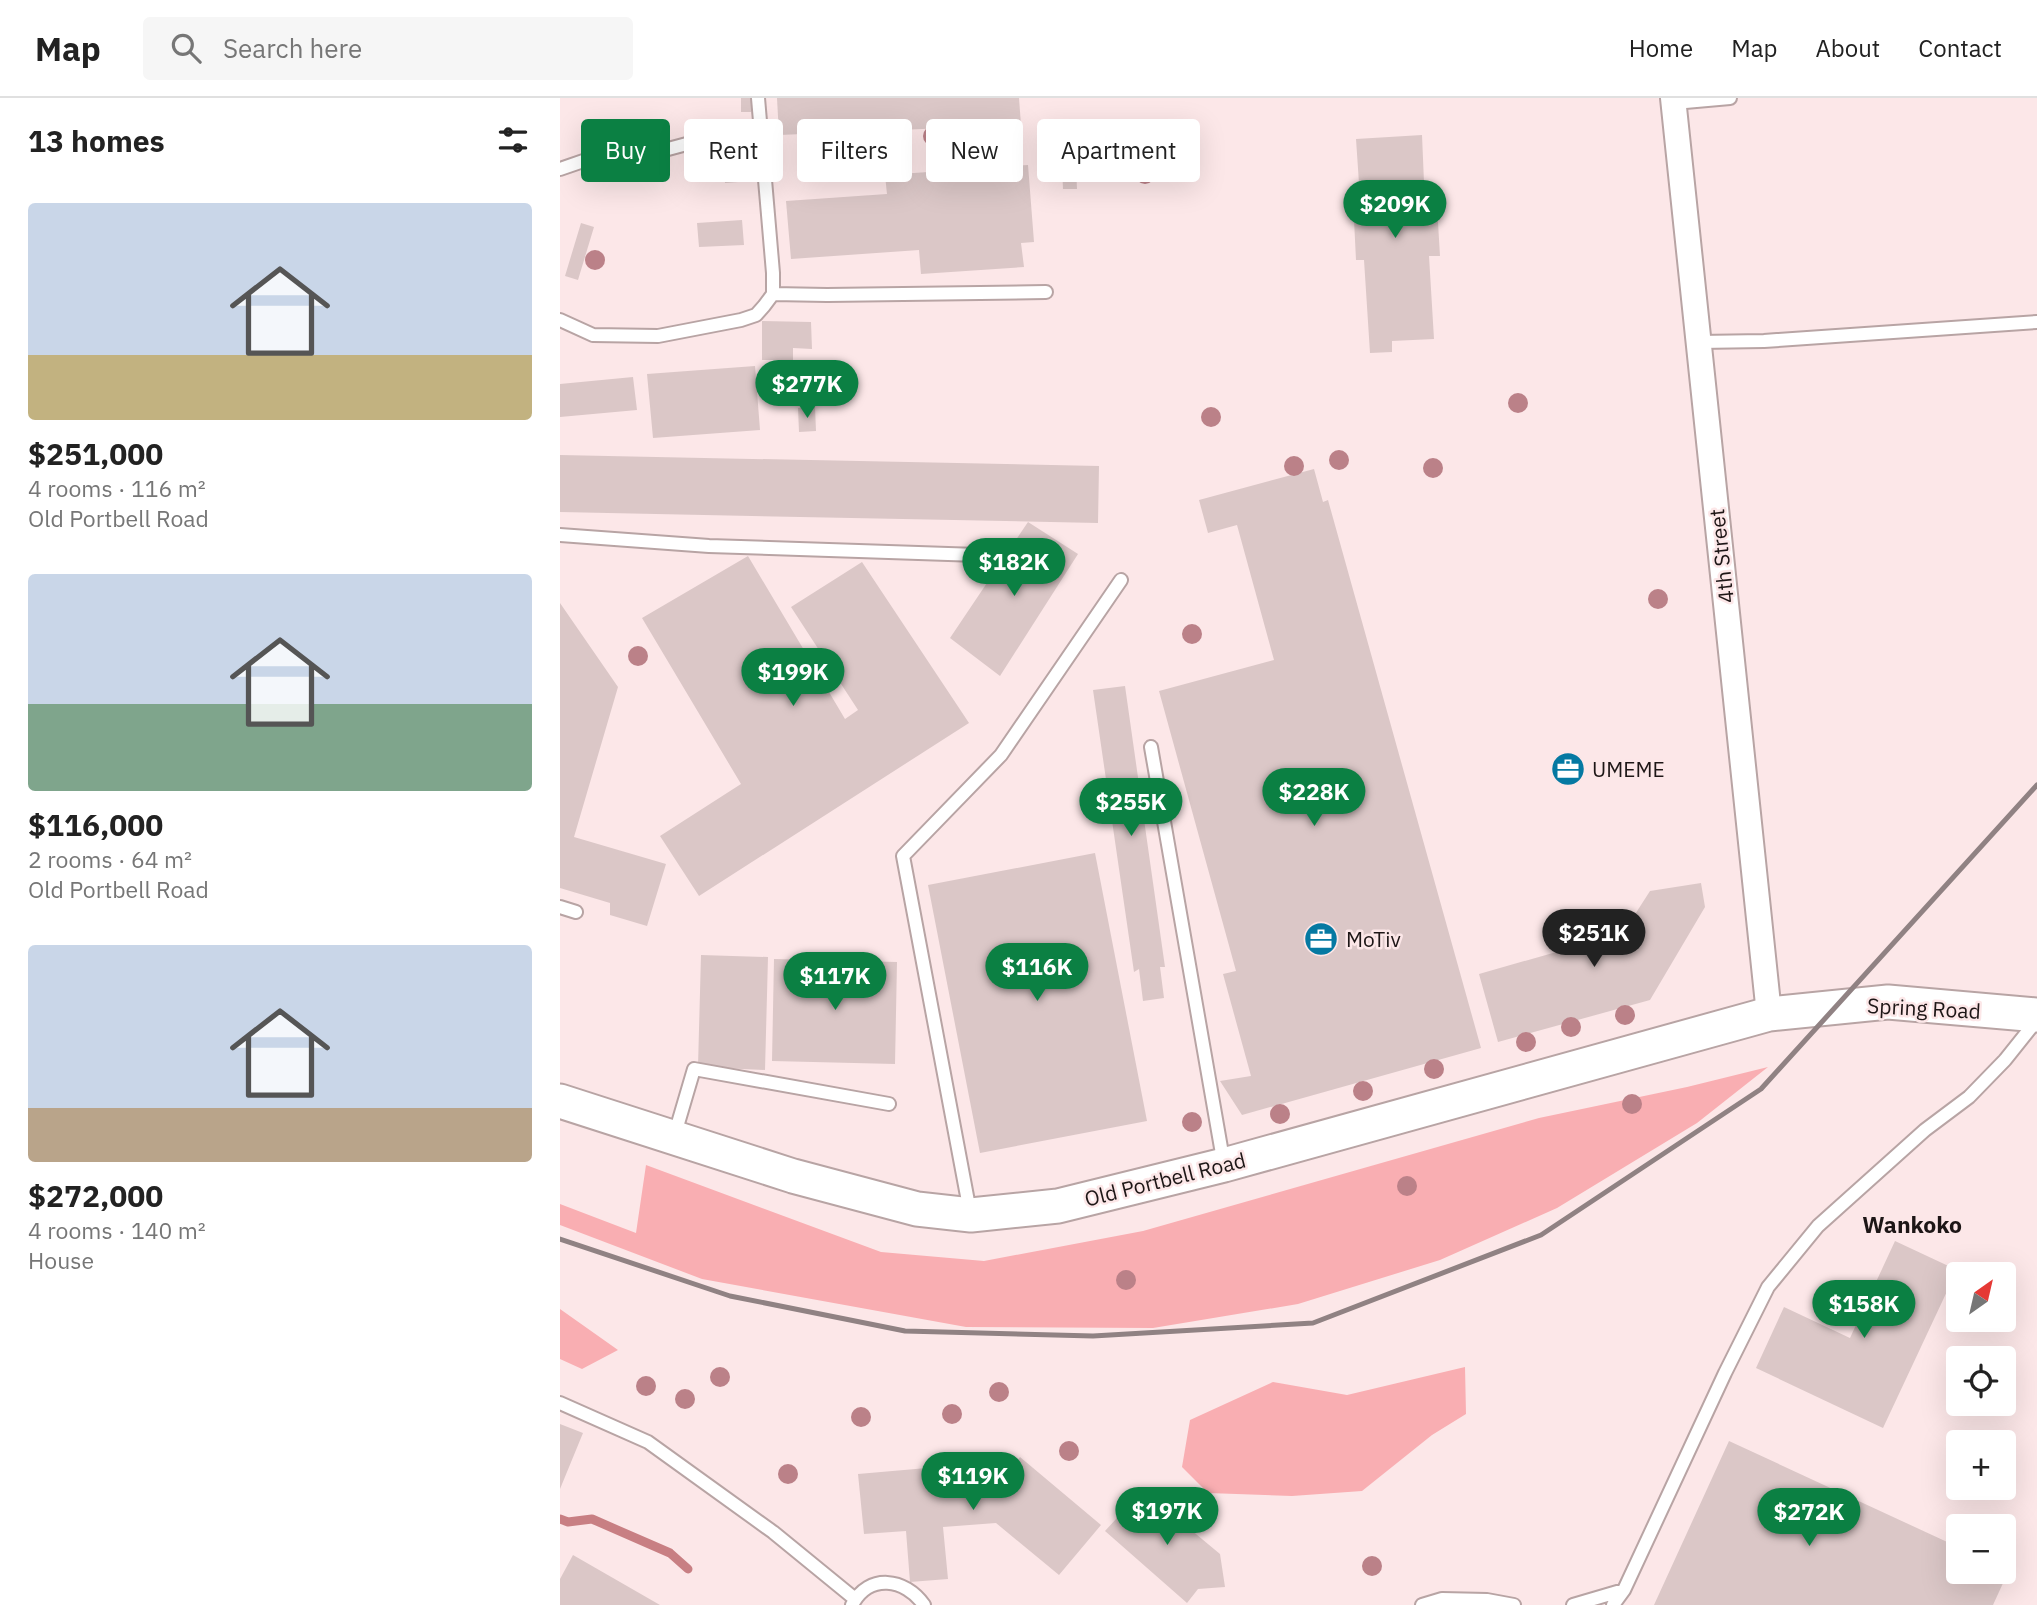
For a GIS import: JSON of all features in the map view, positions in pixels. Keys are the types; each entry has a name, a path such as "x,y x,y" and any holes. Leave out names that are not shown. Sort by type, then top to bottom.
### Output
{"main road":[{"name":"Spring Road","path":"1769,1014 1888,1002 2037,1017"},
{"name":"Old Portbell Road","path":"560,1101 793,1175 917,1209 971,1215 1058,1206 1224,1165 1769,1014"}],"street":[{"name":"4th Street","path":"1673,101 1769,1014"}],"lane":[{"path":"758,98 759,119"},
{"path":"1673,101 1730,98"},
{"path":"560,169 589,159 657,152 684,145"},
{"path":"560,320 593,335 658,336 756,315 773,294 764,182"},
{"path":"773,294 1046,292"},
{"path":"1699,342 1764,341 2037,322"},
{"path":"560,535 709,546 978,555"},
{"path":"971,1215 903,856 1001,755 1121,580"},
{"path":"1151,747 1224,1165"},
{"path":"560,907 576,912"},
{"path":"1612,1605 1624,1590 1768,1287 1818,1226 1925,1130 1969,1097 2005,1060 2037,1017"},
{"path":"674,1137 694,1069 889,1104"},
{"path":"560,1403 648,1442 773,1532 853,1602 865,1589 892,1583 906,1587 917,1595 924,1605"},
{"path":"1573,1605 1624,1590"},
{"path":"1422,1605 1443,1599 1514,1605"}],"shaded area":[{"path":"1768,1067 1697,1123 1557,1208 1440,1260 1298,1304 1153,1328 966,1327 702,1279 560,1225 560,1204 636,1233 646,1165 881,1252 984,1261 1143,1231 1539,1118"},
{"path":"560,1309 618,1350 582,1369 560,1359"},
{"path":"1465,1367 1466,1414 1432,1435 1362,1491 1292,1496 1208,1493 1182,1467 1190,1420 1273,1382 1347,1395"}],"building":[{"path":"741,98 751,98 751,112 741,112"},
{"path":"777,98 1019,98 1021,119 926,119 926,129 912,130 912,119 797,119 797,134 783,135 783,119 778,119"},
{"path":"1422,135 1425,206 1437,206 1440,256 1429,256 1434,339 1392,341 1392,352 1370,353 1364,260 1356,260 1353,199 1360,198 1356,139"},
{"path":"1023,165 1028,165 1034,242 1021,243 1024,267 921,274 919,250 791,259 786,201 887,194 886,182 912,182 912,173 926,172 926,182 1023,182"},
{"path":"1063,182 1077,182 1077,189 1063,189"},
{"path":"742,220 744,245 699,247 697,223"},
{"path":"581,223 594,227 578,280 565,276"},
{"path":"762,321 811,322 812,349 793,348 793,360 762,360"},
{"path":"755,366 760,430 653,438 647,374"},
{"path":"796,367 813,367 813,393 796,393"},
{"path":"633,377 637,410 560,417 560,384"},
{"path":"815,407 816,431 799,432 798,408"},
{"path":"560,455 1099,466 1098,523 560,512"},
{"path":"1314,469 1323,502 1328,500 1481,1048 1242,1115 1220,1081 1251,1076 1223,974 1236,971 1159,691 1274,660 1237,525 1208,533 1199,500"},
{"path":"1028,522 1078,554 1000,676 950,638"},
{"path":"748,556 845,719 858,710 791,607 862,562 969,723 699,896 660,836 741,784 642,618"},
{"path":"560,603 618,687 574,837 666,864 647,926 610,915 610,903 560,888"},
{"path":"1125,686 1165,967 1160,967 1164,998 1143,1001 1139,969 1134,972 1093,690"},
{"path":"1095,853 1147,1121 980,1153 928,885"},
{"path":"1701,883 1705,907 1650,1000 1498,1042 1479,974 1623,933 1650,891"},
{"path":"701,955 768,957 765,1070 698,1067"},
{"path":"774,959 897,962 895,1064 772,1061"},
{"path":"1895,1241 1946,1265 1946,1293 1883,1428 1756,1368 1784,1307 1850,1338"},
{"path":"560,1424 583,1433 560,1489"},
{"path":"1729,1441 1946,1541 1946,1584 2003,1584 1993,1605 1654,1605"},
{"path":"1020,1457 1101,1525 1059,1575 996,1523 943,1527 948,1579 910,1582 906,1531 864,1534 858,1474 996,1462 998,1484"},
{"path":"1141,1496 1155,1500 1220,1554 1225,1587 1198,1589 1187,1603 1105,1531 1116,1519 1120,1497"},
{"path":"573,1555 660,1605 560,1605 560,1579"}],"waterway":[{"path":"560,1519 568,1522 592,1519 670,1553 688,1569"}],"railway":[{"path":"560,1239 730,1296 905,1331 1093,1336 1313,1323 1541,1235 1761,1089 2037,785"}],"place":[{"name":"UMEME","path":"1568,769"},
{"name":"MoTiv","path":"1321,939"}],"district":[{"name":"Wankoko","path":"1912,1224"}]}
